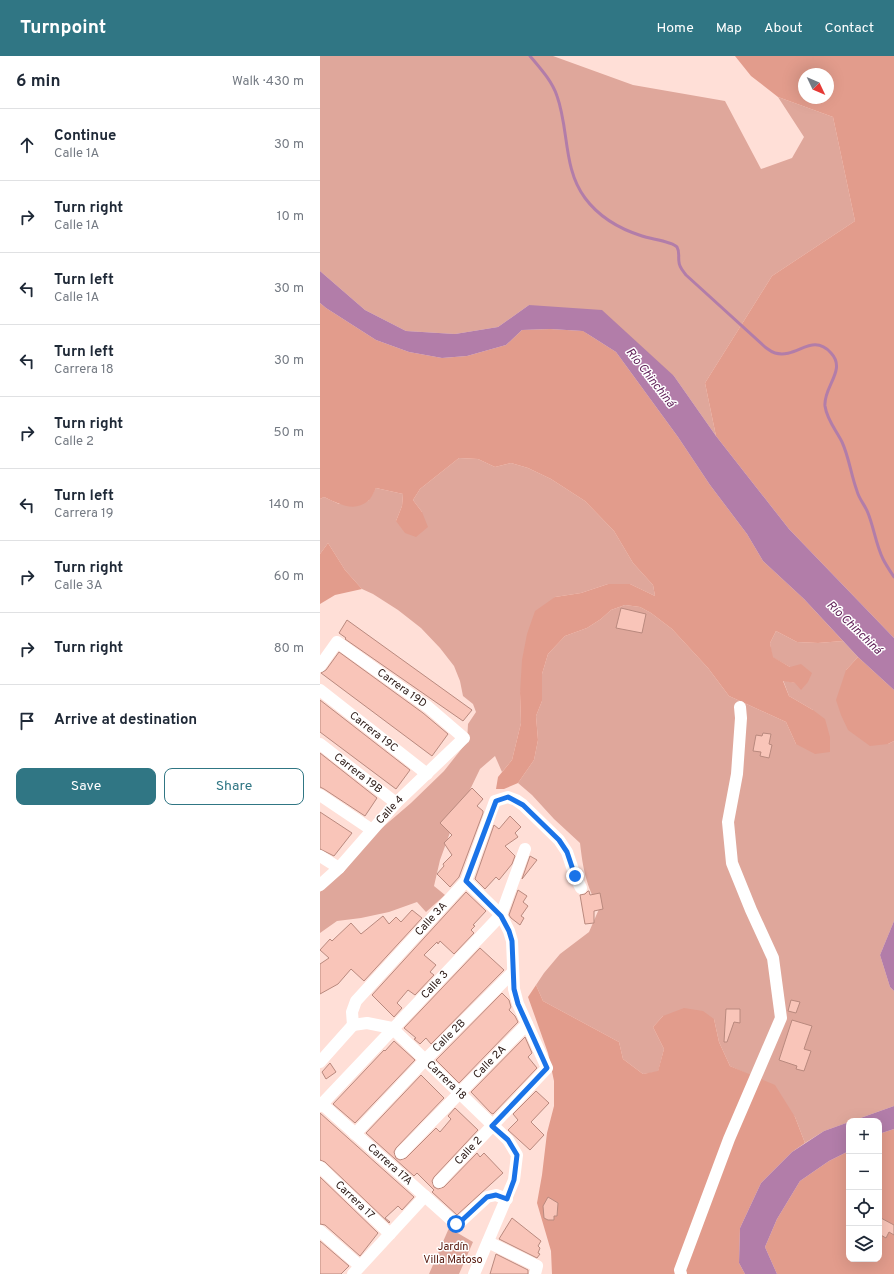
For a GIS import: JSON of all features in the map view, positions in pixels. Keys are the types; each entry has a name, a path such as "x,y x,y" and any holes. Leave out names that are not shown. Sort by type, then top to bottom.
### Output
{"street":[{"name":"Carrera 19D","path":"320,666 337,642 428,708 464,738"},
{"name":"Carrera 19C","path":"320,690 427,774"},
{"path":"681,1274 680,1270 729,1139 781,1018 774,958 751,910 732,863 728,822 738,774 741,718 740,707"},
{"name":"Calle 4","path":"320,885 339,868 396,803 464,738"},
{"name":"Carrera 19B","path":"320,744 396,803"},
{"path":"320,795 372,830"},
{"name":"Calle 3A","path":"353,1025 352,1012 356,1001 466,881 496,801 508,797 516,800 559,840 567,852 575,876 581,888"},
{"name":"Calle 3","path":"321,1105 392,1028 501,916 525,849"},
{"path":"320,856 339,868"},
{"path":"466,881 501,916 509,931 512,941 512,973 514,989 518,1004 527,1024"},
{"name":"Calle 2B","path":"355,1134 425,1060 512,973"},
{"path":"320,1062 353,1025 367,1023 392,1028"},
{"name":"Calle 2","path":"439,1182 547,1068 527,1024"},
{"name":"Calle 2A","path":"401,1153 527,1024"},
{"name":"Carrera 18","path":"392,1028 508,1140 517,1155 514,1180 507,1199"},
{"name":"Carrera 17A","path":"321,1105 456,1224 459,1223 487,1197 496,1195 507,1199"},
{"name":"Carrera 17","path":"320,1167 390,1234"},
{"path":"320,1231 356,1270 425,1196"},
{"path":"474,1274 507,1199"},
{"path":"488,1242 536,1270"}],"green space":[{"path":"320,56 553,56 633,85 725,101 761,169 792,158 804,137 778,97 833,117 855,221 772,276 705,383 716,436 674,376 529,305 498,327 455,334 406,331 365,310 320,271"},
{"path":"459,458 478,459 495,467 511,463 528,468 551,479 585,501 614,531 633,563 653,585 655,596 630,584 608,584 581,593 555,597 520,693 521,723 512,760 502,772 495,756 480,769 452,827 440,860 434,886 445,895 426,912 417,902 389,912 337,921 320,933 320,892 343,872 376,833 411,803 444,771 467,742 468,724 476,712 473,704 463,696 460,681 454,666 440,648 421,628 398,610 373,594 362,589 345,570 328,543 320,554 320,499 324,497 339,504 368,501 376,488 403,494 402,506 396,521 422,512 413,500 420,489"},
{"path":"625,605 640,607 651,613 672,629 708,668 729,696 786,722 796,744 813,710 789,696 783,680 795,683 790,667 772,657 770,643 776,631 797,642 818,643 843,641 858,657 846,670 888,744 894,741 894,921 880,955 890,987 894,991 894,1106 860,1118 846,1118 846,1123 824,1131 805,1143 795,1117 758,1079 730,1066 719,1042 714,1019 663,1016 653,1027 664,1049 658,1072 643,1074 623,1059 619,1042 543,1001 536,985 560,954 589,932 599,909 586,877 580,843 518,783 534,760 538,740 536,716 542,701 542,674 548,654 565,636 587,628 611,610"},
{"name":"Jardín Villa Matoso","path":"449,1228 473,1242 459,1274 429,1274"}],"shaded area":[{"path":"735,56 894,56 894,638 789,529 716,436 705,383 772,276 855,221 833,117 778,97 751,76"},
{"path":"320,303 376,340 409,352 442,358 467,356 506,345 522,330 550,329 583,331 616,352 678,437 710,485 747,534 763,561 804,599 843,641 818,643 797,642 776,631 770,643 773,657 790,667 801,664 812,673 808,682 801,690 795,683 783,681 789,696 825,719 830,737 830,752 815,754 796,744 786,722 729,696 708,668 672,629 651,613 640,607 625,605 611,610 587,628 565,636 548,654 542,674 542,701 536,716 538,740 534,760 518,783 504,789 496,789 498,777 512,760 521,723 520,693 522,660 527,634 535,611 555,597 581,593 608,584 630,584 655,596 653,585 633,563 614,531 585,501 551,479 528,468 511,463 495,467 478,459 459,458 420,489 413,500 422,512 428,527 416,537 405,533 396,521 402,506 403,494 376,488 369,500 363,505 351,507 334,502 324,497 320,499"},
{"path":"328,543 345,570 362,589 335,595 320,604 320,554"},
{"path":"858,657 894,690 894,741 888,744 870,746 848,730 841,715 836,700 846,670"},
{"path":"536,985 543,1001 619,1042 623,1059 643,1074 658,1071 664,1049 653,1027 663,1016 684,1008 703,1011 714,1019 719,1042 730,1066 775,1085 795,1117 805,1143 792,1152 761,1183 740,1228 739,1263 745,1274 552,1274 551,1251 537,1203 547,1133 554,1106 554,1081 548,1053 528,997"},
{"path":"894,1129 894,1274 777,1274 765,1247 777,1219 800,1181 829,1161 846,1152 846,1262 882,1262 882,1133"}],"water":[{"name":"Río Chinchiná","path":"320,271 365,310 406,331 455,334 498,327 529,305 602,310 674,376 716,436 789,529 894,638 894,690 858,657 804,599 763,561 747,534 710,485 678,437 616,352 583,331 550,329 522,330 506,345 467,356 442,358 409,352 376,340 320,303"},
{"path":"894,921 894,991 890,987 880,955"},
{"path":"894,1106 894,1129 882,1133 882,1118 860,1118"},
{"path":"846,1123 846,1152 829,1161 800,1181 777,1219 765,1247 777,1274 745,1274 739,1263 740,1228 761,1183 792,1152 824,1131"}],"building":[{"path":"621,608 646,614 642,633 616,628"},
{"path":"347,620 472,710 463,721 345,639 346,638 339,633"},
{"path":"339,652 423,713 448,734 432,756 321,673 326,670"},
{"path":"320,700 410,770 396,789 320,732"},
{"path":"763,733 771,734 769,744 772,745 769,758 760,756 761,752 753,751 756,735 762,736"},
{"path":"320,753 377,798 365,816 320,787"},
{"path":"472,788 483,799 477,806 483,811 483,813 459,877 450,887 437,874 444,866 443,864 452,855 444,843 452,835 440,823"},
{"path":"320,812 352,833 334,856 320,849"},
{"path":"510,816 521,827 515,833 518,837 505,846 515,856 512,864 499,880 496,877 485,889 475,879 494,825 499,829"},
{"path":"530,856 537,860 522,879"},
{"path":"518,890 527,896 523,902 528,906 521,916 524,918 520,925 509,915"},
{"path":"588,891 590,895 600,893 603,909 594,911 594,923 585,924 580,895 585,894"},
{"path":"466,892 486,911 473,925 475,926 471,930 474,933 454,954 440,941 438,944 437,942 424,955 436,965 430,972 434,975 415,995 408,990 397,1003 402,1008 394,1017 372,995"},
{"path":"412,910 422,918 364,981 351,969 338,984 320,994 320,964 329,958 320,950 330,939 332,941 351,923 361,934 383,916 389,924 396,917 401,922"},
{"path":"480,948 504,970 431,1044 426,1038 420,1044 414,1039 416,1038 404,1028"},
{"path":"502,993 509,1000 511,1007 509,1010 518,1022 459,1083 436,1060"},
{"path":"791,1000 800,1002 796,1013 788,1011"},
{"path":"726,1009 740,1009 740,1023 734,1022 727,1042 724,1042"},
{"path":"792,1020 812,1026 804,1049 811,1051 804,1071 796,1069 797,1066 779,1060"},
{"path":"525,1037 532,1053 528,1057 537,1068 493,1114 471,1092"},
{"path":"394,1041 415,1060 355,1123 333,1104"},
{"path":"330,1063 336,1072 326,1079 322,1072"},
{"path":"421,1075 444,1098 396,1148 394,1152 396,1158 400,1160 406,1158 436,1128 440,1132 451,1119 448,1116 455,1108 478,1130 434,1177 432,1181 434,1187 438,1189 444,1187 477,1153 480,1157 484,1153 503,1173 457,1215 432,1192 434,1190 417,1173 414,1176 366,1133"},
{"path":"536,1091 549,1103 531,1122 544,1135 530,1150 508,1130 518,1120 513,1114"},
{"path":"320,1113 414,1197 402,1210 398,1206 385,1218 390,1222 389,1223 325,1162 320,1160"},
{"path":"320,1177 378,1233 360,1256 325,1225 320,1224"},
{"path":"548,1197 558,1203 557,1216 554,1216 554,1220 544,1218 543,1206"},
{"path":"512,1218 541,1241 538,1246 540,1248 538,1253 540,1254 537,1258 499,1239"},
{"path":"882,1219 894,1225 894,1235 889,1232 886,1238 882,1236"},
{"path":"320,1241 349,1266 341,1274 320,1274"},
{"path":"496,1254 528,1270 528,1274 490,1274"}],"waterway":[{"path":"530,56 555,90 561,109 570,162 578,187 585,198 603,217 626,230 671,243 677,247 680,266 686,275 771,351 783,354 811,345 817,345 824,347 831,353 837,366 825,399 826,411 844,448 858,494 868,513 885,564 894,577"}],"route":[{"path":"456,1224 459,1223 487,1197 496,1195 507,1199 514,1180 517,1155 508,1140 492,1126 547,1068 518,1004 512,973 512,941 509,931 501,916 466,881 496,801 508,797 523,805 564,846 575,876"}]}
